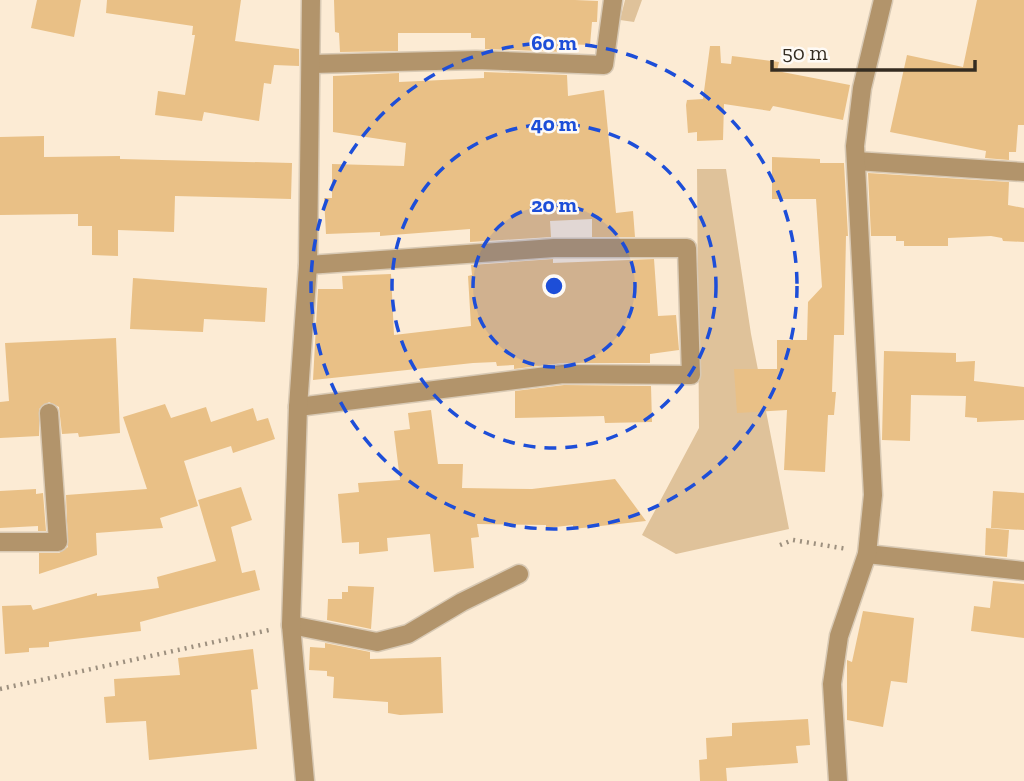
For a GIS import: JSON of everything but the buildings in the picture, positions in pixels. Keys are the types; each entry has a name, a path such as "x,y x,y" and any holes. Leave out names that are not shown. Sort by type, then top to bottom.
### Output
{"street":[{"path":"306,781 291,625 298,407 308,265 311,0"},
{"path":"312,64 476,61 604,65 613,0"},
{"path":"838,781 832,684 839,636 867,554 873,495 856,161 862,88 883,0"},
{"path":"856,161 1024,172"},
{"path":"298,407 564,374 691,375 687,248 554,248 308,265"},
{"path":"0,542 58,542 49,413"},
{"path":"867,554 1024,570"},
{"path":"291,625 377,642 408,634 462,602 519,574"}],"path":[{"path":"780,545 793,540 814,542 867,554"},
{"path":"0,689 291,625"}],"shaded area":[{"path":"625,0 642,0 634,22 620,20"},
{"path":"697,169 726,169 751,334 789,529 676,554 642,535 699,428"}]}
